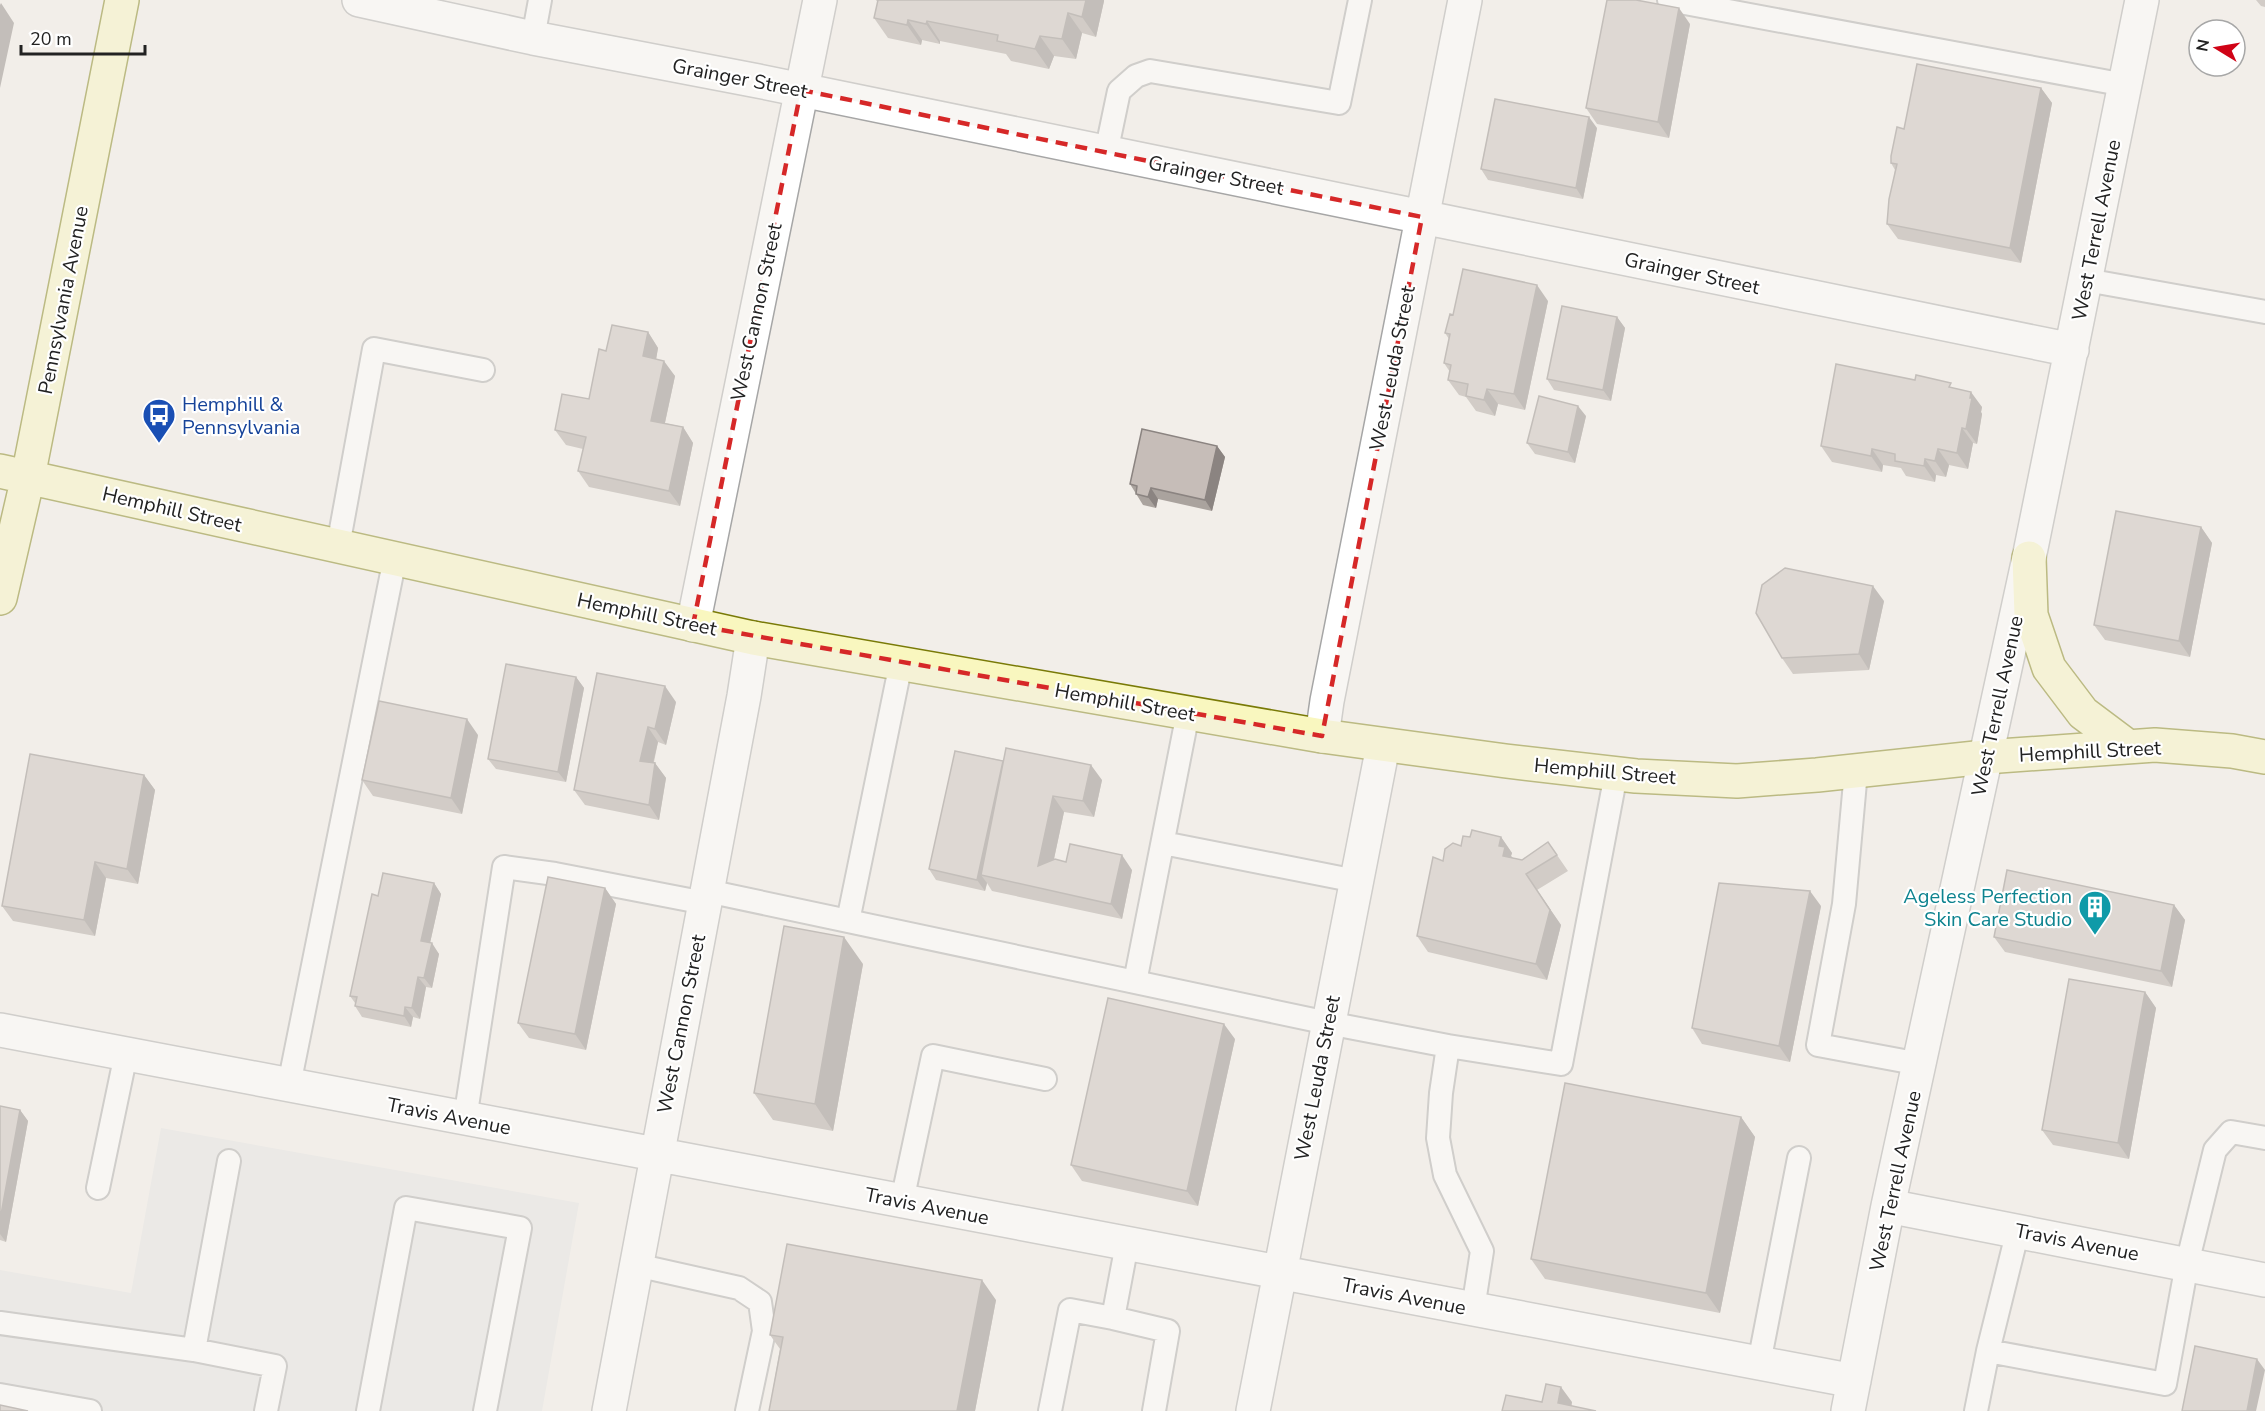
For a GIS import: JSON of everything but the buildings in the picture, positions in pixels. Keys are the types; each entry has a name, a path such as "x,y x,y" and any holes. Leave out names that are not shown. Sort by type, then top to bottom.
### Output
{"main road":[{"name":"Pennsylvania Avenue","path":"0,598 14,474 122,0"},
{"name":"Hemphill Street","path":"14,474 753,638 1383,746 1616,774 1737,781 2127,746 2155,745 2232,751 2265,757"},
{"path":"2029,558 2031,615 2049,668 2083,713 2127,746"}],"street":[{"name":"Grainger Street","path":"359,0 533,38 801,90 2072,350"},
{"name":"West Cannon Street","path":"693,625 820,0"},
{"name":"West Leuda Street","path":"1322,736 1326,701 1465,0"},
{"name":"West Terrell Avenue","path":"1851,1396 1888,1206 2029,558 2142,0"},
{"name":"West Cannon Street","path":"609,1411 753,638"},
{"name":"West Leuda Street","path":"1253,1411 1383,746"},
{"name":"Travis Avenue","path":"0,1030 1759,1363 1851,1396"},
{"name":"Travis Avenue","path":"1888,1206 2265,1280"}],"lane":[{"path":"533,38 540,0"},
{"path":"1107,153 1119,91 1136,76 1150,71 1339,103 1360,0"},
{"path":"1669,0 2125,85"},
{"path":"2086,280 2265,312"},
{"path":"338,546 374,349 483,370"},
{"path":"289,1085 395,558"},
{"path":"848,921 901,663"},
{"path":"1135,982 1188,713"},
{"path":"1856,771 1844,904 1818,1045 1920,1064"},
{"path":"465,1119 504,867 848,921 1328,1023 1448,1046 1561,1064 1616,774"},
{"path":"1163,843 1356,881"},
{"path":"1448,1046 1441,1093 1438,1138 1446,1175 1482,1251 1473,1309"},
{"path":"98,1188 126,1054"},
{"path":"902,1201 933,1056 1045,1079"},
{"path":"1988,1351 2165,1384 2187,1264 2215,1150 2231,1132 2265,1138"},
{"path":"1759,1363 1799,1158"},
{"path":"194,1350 229,1161"},
{"path":"368,1411 406,1208 520,1228 485,1411"},
{"path":"1976,1411 1988,1351 2018,1230"},
{"path":"1113,1318 1127,1244"},
{"path":"636,1265 739,1288 760,1302 764,1331 747,1411"},
{"path":"1050,1411 1070,1310 1168,1331 1154,1411"},
{"path":"0,1323 194,1350 275,1366 266,1411"},
{"path":"0,1395 90,1411"}],"highlighted area":[{"path":"801,90 1422,217 1322,736 693,625"}],"shaded area":[{"path":"161,1128 579,1203 542,1411 0,1411 0,1270 131,1293"}],"place":[{"name":"Hemphill & Pennsylvania","path":"159,444"},
{"name":"Ageless Perfection Skin Care Studio","path":"2095,936"}]}
